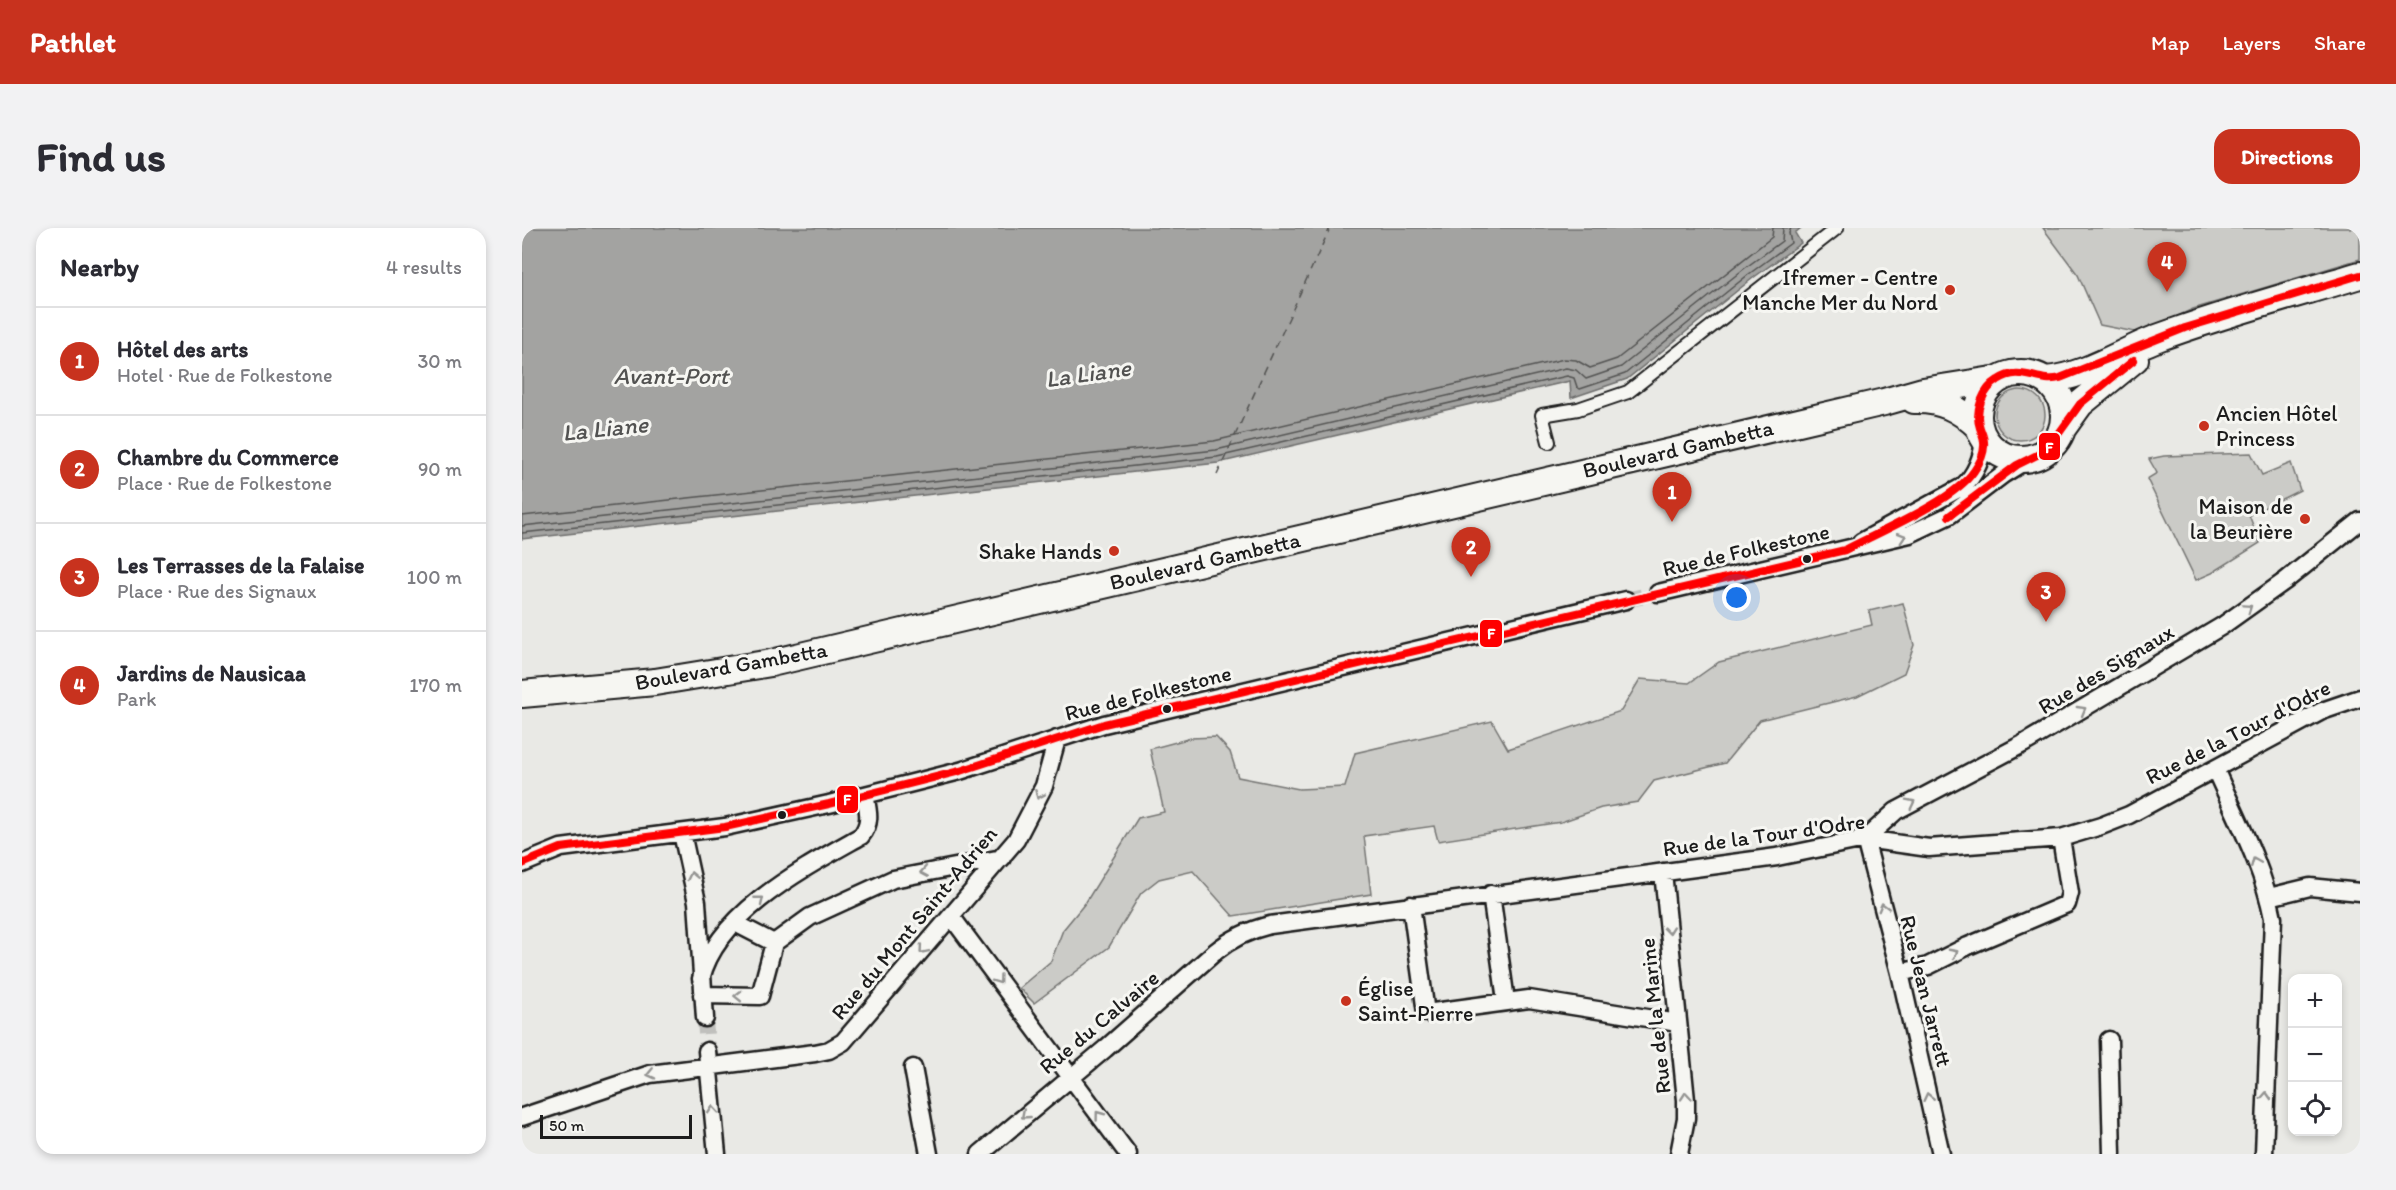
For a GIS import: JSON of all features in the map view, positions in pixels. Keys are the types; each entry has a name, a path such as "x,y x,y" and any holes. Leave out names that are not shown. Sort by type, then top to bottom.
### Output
{"main road":[{"path":"2045,380 2084,370 2175,332 2360,275"},
{"path":"2062,429 2064,415 2062,402 2055,389 2045,380 2034,375 2021,373 1999,379 1988,388 1981,400 1978,413 1982,432 1993,448 2017,459 2030,458 2050,447 2086,398 2149,349 2175,332"},
{"name":"Boulevard Gambetta","path":"522,694 655,682 771,663 1923,391 1999,379"},
{"name":"Boulevard Gambetta","path":"1884,402 1925,400 1939,402 1956,409 1982,432"}],"street":[{"path":"1549,442 1542,415 1578,408 1628,392 1837,228"},
{"name":"Rue de Folkestone","path":"1845,550 1962,486 1971,478 1978,464 1982,432"},
{"name":"Rue de Folkestone","path":"1658,593 1888,541 1935,524 1963,507 2004,474 2030,458"},
{"name":"Rue des Signaux","path":"1865,838 1896,811 2023,744 2222,626 2285,581 2360,521"},
{"name":"Rue de Folkestone","path":"522,864 553,850 570,846 735,825 865,795 960,771 1104,724 1626,600"},
{"name":"Rue de la Tour d'Odre","path":"1252,930 1270,925 1411,905 1793,855 1865,838 1914,848 1929,848 2061,838 2113,822 2322,711 2360,698"},
{"name":"Rue du Mont Saint-Adrien","path":"522,1117 636,1077 708,1058 775,1058 821,1052 843,1042 1016,840 1037,801 1057,739"},
{"path":"2215,769 2269,897 2274,928 2264,1154"},
{"path":"702,987 704,967 713,950 735,923 777,888 861,836 869,823 865,795"},
{"path":"682,833 697,902 705,1018"},
{"name":"Rue Jean Jarrett","path":"1865,838 1900,973 1941,1154"},
{"path":"1900,973 1928,966 2067,904 2070,892 2061,838"},
{"path":"702,987 760,996 774,943 810,917 883,882 914,873 1002,858"},
{"name":"Rue de la Marine","path":"1663,872 1687,1109 1679,1154"},
{"path":"2269,897 2310,887 2360,892"},
{"path":"1491,894 1506,1001"},
{"path":"1411,905 1426,1013 1506,1001 1539,1000 1678,1023"},
{"path":"951,916 1128,1154"},
{"path":"735,923 774,943"},
{"name":"Rue du Calvaire","path":"980,1154 1106,1049 1215,952 1233,939 1252,930"},
{"path":"2109,1040 2112,1154"},
{"path":"708,1058 717,1154"},
{"path":"913,1068 929,1154"}],"shaded area":[{"path":"2043,228 2360,228 2360,259 2193,309 2140,333 2100,325 2078,275"},
{"path":"2020,390 2038,397 2045,415 2038,433 2020,440 2002,433 1995,415 2002,397"},
{"path":"2251,453 2262,475 2291,463 2300,490 2249,515 2260,543 2212,573 2196,580 2147,479 2157,473 2149,459 2164,456"},
{"path":"1903,603 1914,645 1904,673 1857,696 1760,720 1725,763 1654,781 1638,802 1601,808 1561,822 1438,841 1434,826 1364,836 1371,894 1233,916 1193,871 1159,879 1141,893 1109,947 1034,1003 1019,988 1051,961 1063,930 1086,902 1138,818 1164,812 1150,749 1191,738 1216,737 1230,752 1238,777 1299,789 1345,787 1355,753 1492,721 1508,749 1621,711 1640,679 1689,683 1719,662 1872,625 1869,611"}],"water":[{"name":"Avant-Port","path":"522,228 1801,228 1795,233 1801,243 1753,278 1627,379 1571,398 1570,381 1218,463 522,539"}],"ferry route":[{"path":"1217,475 1330,228"}],"tunnel":[{"path":"1626,600 1658,593"},
{"path":"705,1018 707,1051"}],"transit line":[{"name":"F","path":"522,864 561,848 725,827 829,804 960,771 1104,724 1845,550 1933,504 1964,482 1976,468 1983,453 1984,441 1978,421 1981,401 1988,389 1998,380 2015,374 2044,379 2060,378 2185,328 2360,275"},
{"name":"F","path":"1949,516 2017,465 2047,450 2080,404 2134,360"}],"place":[{"name":"Ifremer - Centre Manche Mer du Nord","path":"1950,290"},
{"name":"Jardins de Nausicaa","path":"2167,292"},
{"name":"Ancien Hôtel Princess","path":"2204,426"},
{"name":"Maison de la Beurière","path":"2305,519"},
{"name":"Hôtel des arts","path":"1672,522"},
{"name":"Shake Hands","path":"1114,551"},
{"name":"Chambre du Commerce","path":"1471,577"},
{"name":"Les Terrasses de la Falaise","path":"2046,622"},
{"name":"Église Saint-Pierre","path":"1346,1001"}],"water label":[{"name":"La Liane","path":"1088,373"},
{"name":"La Liane","path":"605,428"}]}
